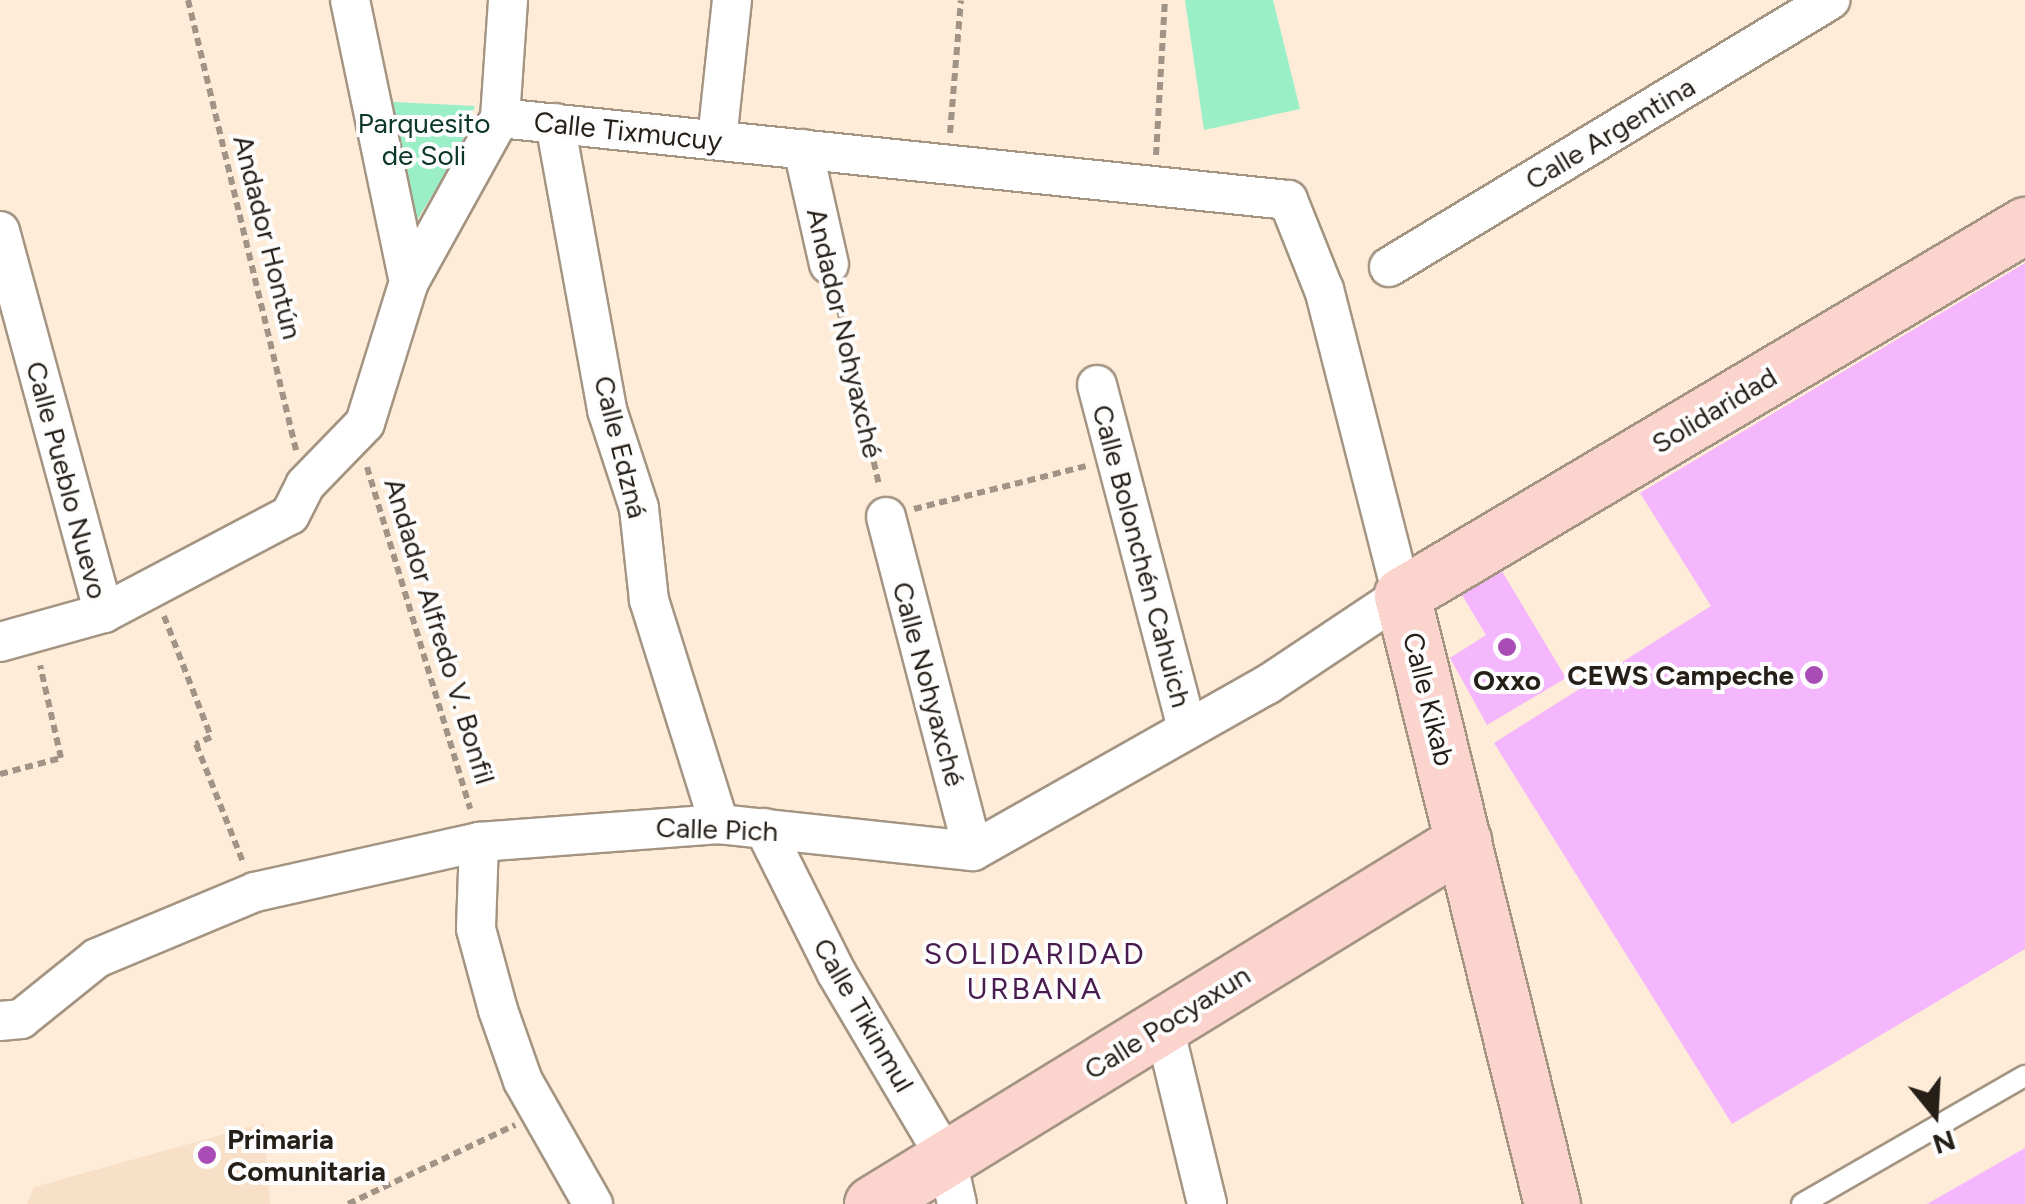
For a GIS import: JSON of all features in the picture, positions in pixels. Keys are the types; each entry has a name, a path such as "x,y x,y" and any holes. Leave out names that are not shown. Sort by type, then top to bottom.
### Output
{"street":[{"path":"350,0 409,282"},
{"path":"500,118 508,0"},
{"path":"717,140 732,0"},
{"name":"Calle Argentina","path":"1389,267 1830,0"},
{"name":"Calle Tixmucuy","path":"16,638 104,613 290,514 304,485 365,423 409,282 500,118 1288,200"},
{"name":"Calle Edzná","path":"554,123 608,410 639,508 649,600 718,824"},
{"name":"Andador Nohyaxché","path":"804,149 829,264"},
{"name":"Calle Kikab","path":"1288,200 1324,290 1552,1204"},
{"name":"Solidaridad","path":"1402,595 2025,225"},
{"name":"Calle Pueblo Nuevo","path":"0,230 104,613"},
{"name":"Calle Bolonchén Cahuich","path":"1097,384 1112,460 1187,727"},
{"name":"Calle Nohyaxché","path":"886,517 972,851"},
{"path":"972,851 1267,685 1402,595"},
{"name":"Calle Pich","path":"0,1021 21,1019 97,958 255,892 480,842 718,824 972,851"},
{"name":"Calle Tikinmul","path":"764,828 836,972 952,1182"},
{"name":"Calle Pocyaxun","path":"872,1204 952,1182 1163,1023 1463,841"},
{"path":"480,842 476,928 523,1080 593,1204"},
{"path":"1163,1023 1207,1204"}],"lane":[{"path":"1802,1204 2025,1076"}],"path":[{"name":"Andador Hontún","path":"188,0 304,485"},
{"path":"947,164 962,0"},
{"path":"1150,186 1161,126 1165,0"},
{"name":"Andador Nohyaxché","path":"829,264 886,517"},
{"name":"Andador Alfredo V. Bonfil","path":"356,432 480,842"},
{"path":"886,517 1112,460"},
{"path":"153,587 211,737 196,744 255,892"},
{"path":"0,774 62,758 16,638"},
{"path":"348,1204 540,1113"}],"shaded area":[{"name":"Primaria Comunitaria","path":"264,1123 270,1204 27,1204 34,1187"}],"green space":[{"path":"1185,0 1273,0 1300,109 1204,130"},
{"name":"Parquesito de Soli","path":"376,101 475,106 459,150 413,227"}],"building":[{"name":"CEWS Campeche","path":"2025,263 2025,949 1732,1124 1494,743 1711,606 1640,493"},
{"name":"Oxxo","path":"1500,568 1566,678 1487,725 1450,658 1486,635 1462,595"},
{"path":"2025,1148 2025,1204 1927,1204"}],"place":[{"name":"Oxxo","path":"1507,647"},
{"name":"CEWS Campeche","path":"1814,675"},
{"name":"Primaria Comunitaria","path":"207,1155"}],"district":[{"name":"SOLIDARIDAD URBANA","path":"1035,971"}]}
